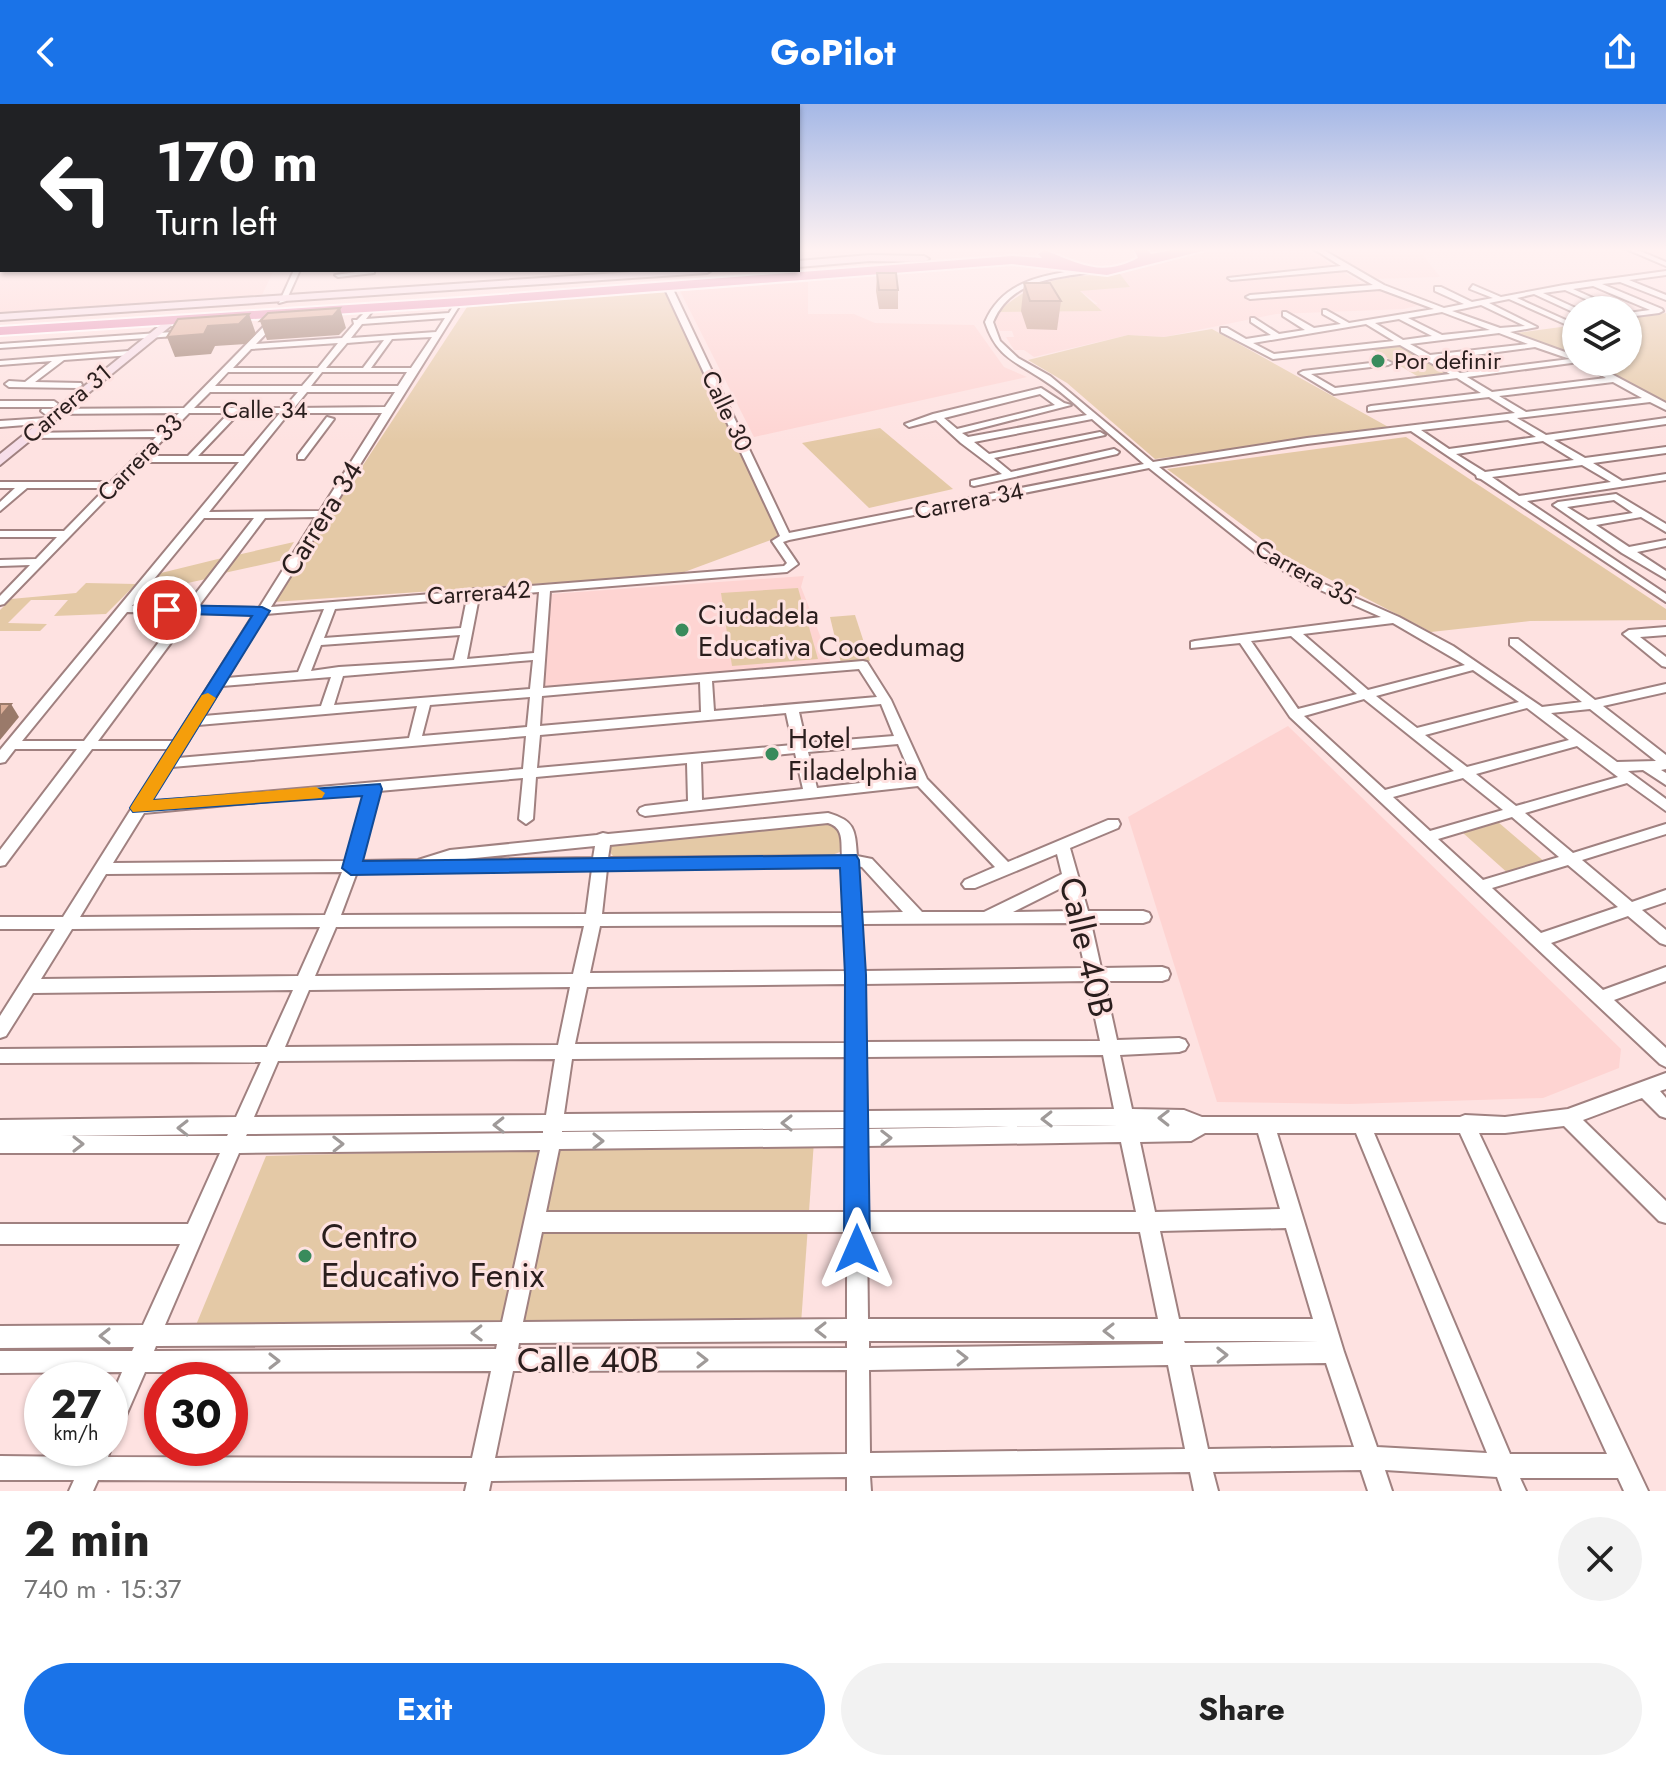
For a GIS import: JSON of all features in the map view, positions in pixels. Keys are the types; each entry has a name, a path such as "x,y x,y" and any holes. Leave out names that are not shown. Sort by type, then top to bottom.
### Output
{"highway":[{"path":"0,320 112,313"},
{"path":"0,331 211,321 302,313"}],"street":[{"path":"0,320 287,313"},
{"path":"0,759 341,341 368,313"},
{"name":"Calle 30","path":"680,313 786,537"},
{"name":"Carrera 35","path":"992,313 989,322 996,342 1015,360 1047,378 1079,403 1268,558 1313,583 1395,619 1474,666 1666,806"},
{"path":"1327,313 1349,326"},
{"path":"1371,313 1385,320"},
{"path":"1243,342 1426,313"},
{"path":"1449,313 1562,355"},
{"path":"1224,330 1273,357 1533,327 1504,313"},
{"name":"Carrera 33","path":"0,602 283,314"},
{"path":"1286,314 1314,332"},
{"path":"347,323 451,315"},
{"name":"Carrera 34","path":"0,1031 401,389 451,315"},
{"path":"1401,317 1441,338"},
{"path":"1254,320 1278,337"},
{"name":"Carrera 31","path":"0,448 29,430 166,321"},
{"path":"1369,323 1525,415"},
{"path":"258,329 271,328"},
{"path":"0,346 191,333"},
{"path":"249,347 438,334"},
{"path":"368,366 391,336"},
{"path":"284,353 292,344"},
{"path":"1429,358 1536,346"},
{"path":"1364,347 1398,368"},
{"path":"0,363 124,353"},
{"name":"Carrera 31","path":"52,412 78,385 124,353"},
{"path":"27,384 63,357"},
{"path":"1388,363 1303,373 1334,391 1562,362"},
{"path":"225,370 368,366 413,370"},
{"path":"1408,374 1419,380"},
{"path":"1610,376 1666,407"},
{"path":"1616,379 1371,409 1448,452 1666,599"},
{"path":"9,384 78,385"},
{"path":"207,389 401,389"},
{"path":"909,424 1041,391 1062,406"},
{"name":"Carrera 34","path":"786,537 1151,465 1307,441 1412,431 1652,399"},
{"path":"954,432 1079,403"},
{"name":"Calle 34","path":"0,404 52,412 236,411 282,415 388,410"},
{"path":"191,458 236,411"},
{"path":"226,420 282,415 330,419 301,457"},
{"path":"936,416 1009,475"},
{"path":"964,441 1094,416"},
{"path":"1510,417 1621,484"},
{"path":"1080,419 1100,435 1122,462"},
{"path":"1448,452 1666,421"},
{"path":"0,424 29,430 163,434"},
{"name":"Carrera 31","path":"0,461 29,430"},
{"path":"987,457 1100,435"},
{"path":"1480,476 1666,450"},
{"path":"974,483 1114,452"},
{"path":"139,459 246,459"},
{"path":"1517,499 1666,477"},
{"path":"0,485 115,485"},
{"path":"0,508 24,485"},
{"path":"1574,491 1587,499"},
{"path":"1666,529 1616,497 1558,505 1666,576"},
{"path":"0,861 262,514"},
{"path":"199,515 323,514"},
{"path":"1585,524 1643,514"},
{"path":"0,534 66,534"},
{"name":"Carrera42","path":"124,609 262,611 787,569 793,564 777,541 786,537"},
{"path":"1626,551 1666,543"},
{"path":"0,563 39,562"},
{"path":"526,819 545,588"},
{"path":"460,662 474,592"},
{"path":"304,674 331,605"},
{"path":"1195,645 1395,619"},
{"path":"315,642 464,631"},
{"path":"1666,631 1629,634 1666,663"},
{"path":"1293,632 1336,671 1516,813 1666,939"},
{"path":"1243,639 1295,714 1666,1059"},
{"path":"1514,642 1666,763"},
{"path":"217,683 541,656"},
{"path":"194,721 863,665 885,700 921,781 1007,870"},
{"path":"1295,714 1474,666"},
{"path":"326,710 339,671"},
{"path":"706,679 708,716"},
{"path":"1415,733 1534,707 1595,704 1666,688"},
{"path":"168,763 885,700"},
{"path":"414,742 424,702"},
{"path":"792,710 811,793"},
{"path":"140,808 904,739"},
{"path":"1381,796 1579,741"},
{"path":"12,745 178,745"},
{"path":"694,759 695,804"},
{"path":"1615,767 1666,763"},
{"path":"1646,766 1666,780"},
{"path":"1426,837 1629,778"},
{"path":"645,811 921,781"},
{"path":"128,1388 331,921 351,868 373,789"},
{"path":"417,866 450,855 603,838 828,818 841,822 848,832 855,975 859,1491"},
{"path":"970,884 1113,824"},
{"path":"1479,887 1666,829"},
{"path":"480,1481 593,920 603,838"},
{"name":"Calle 40B","path":"1062,846 1072,876 1111,1048 1206,1491"},
{"path":"101,869 849,860 867,863 918,918"},
{"path":"986,918 1072,876"},
{"path":"1538,941 1666,896"},
{"path":"0,923 1143,917"},
{"path":"28,986 1162,974"},
{"path":"1600,998 1666,974"},
{"path":"0,1056 1179,1045"},
{"path":"0,1144 552,1132 1127,1125 1191,1133 1202,1125 1505,1125 1568,1117 1666,1081"},
{"path":"1646,1089 1666,1110"},
{"path":"1568,1117 1666,1214"},
{"path":"1465,1123 1636,1491"},
{"path":"1361,1124 1514,1491"},
{"path":"1265,1125 1330,1341 1380,1491"},
{"path":"0,1128 238,1137"},
{"path":"534,1222 1146,1222 1292,1218"},
{"path":"0,1234 195,1234"},
{"name":"Calle 40B","path":"0,1337 856,1330 1170,1331 1330,1341"},
{"name":"Calle 40B","path":"0,1362 1176,1356 1330,1341"},
{"path":"0,1468 480,1481 858,1463 1199,1463 1369,1458 1504,1466 1623,1466"}],"shaded area":[{"path":"0,313 37,313 0,315"},
{"path":"463,313 675,313 779,537 679,574 273,602"},
{"path":"691,313 854,314 875,323 974,325 1004,367 1027,377 754,437"},
{"path":"998,313 1309,313 1276,314 1164,337 1128,335 1034,357 1024,350 1014,350 1006,337 1014,337 1012,331 1000,331 995,322"},
{"path":"1666,313 1666,403 1617,376 1642,376 1642,316"},
{"path":"1562,327 1562,351 1517,333"},
{"path":"1212,329 1392,429 1155,459 1067,383 1028,360 1128,335 1164,337"},
{"path":"1400,346 1451,375 1422,379 1372,349"},
{"path":"880,428 953,489 869,508 802,443"},
{"path":"1406,437 1666,609 1666,620 1530,621 1431,632 1283,555 1167,469"},
{"path":"294,542 283,560 224,573 237,555"},
{"path":"222,558 206,579 146,592 161,573"},
{"name":"Ciudadela Educativa Cooedumag","path":"804,576 801,587 832,666 541,693 551,594"},
{"path":"86,583 136,584 106,614 54,616 68,600 31,600 8,623 47,624 40,631 0,631 0,610 11,599 76,593"},
{"path":"798,588 818,659 732,666 721,593"},
{"path":"855,615 870,661 841,663 830,617"},
{"path":"1288,726 1621,1049 1619,1068 1543,1098 1350,1104 1217,1102 1128,817"},
{"path":"831,822 841,830 840,852 832,855 613,856 609,851 611,843"},
{"path":"1498,822 1546,863 1510,875 1463,833"},
{"path":"814,1141 801,1324 196,1325 266,1156"}],"building":[{"path":"268,313 336,313 333,316 260,321"},
{"path":"249,314 239,324 208,326 204,334 167,337 178,319"},
{"path":"0,704 11,704 0,717"}],"slow traffic":[{"path":"208,698 140,808 316,793"}],"place":[{"name":"Por definir","path":"1378,361"},
{"name":"Ciudadela Educativa Cooedumag","path":"682,630"},
{"name":"Hotel Filadelphia","path":"772,754"},
{"name":"Centro Educativo Fenix","path":"305,1256"}],"route":[{"path":"167,610 262,611 140,808 373,789 351,868 849,860 855,975 857,1249"}]}
